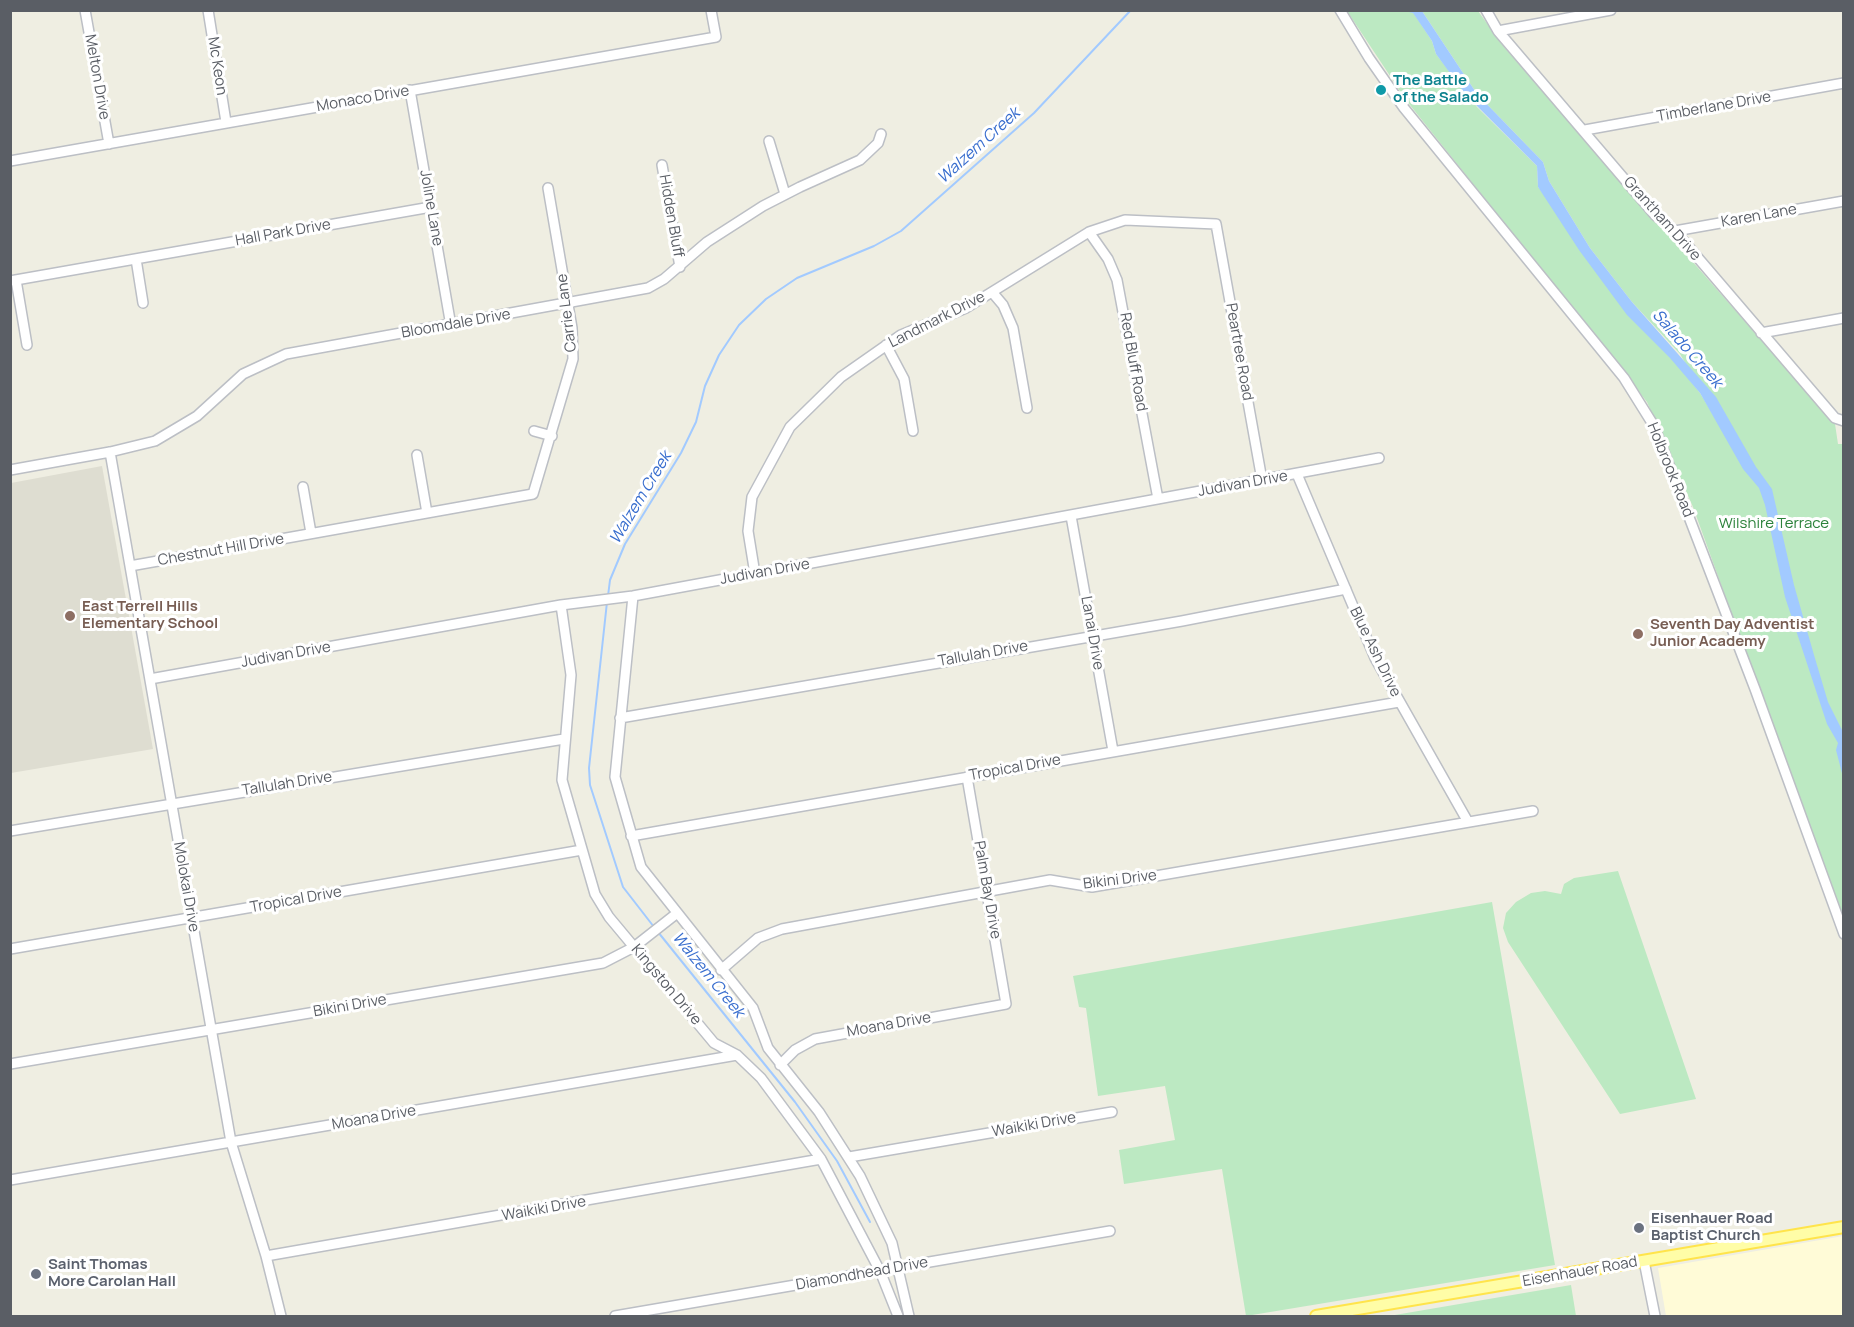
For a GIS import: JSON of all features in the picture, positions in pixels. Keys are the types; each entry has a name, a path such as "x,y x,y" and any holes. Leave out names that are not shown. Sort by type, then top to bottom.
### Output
{"main road":[{"name":"Eisenhauer Road","path":"1316,1317 1844,1227"}],"street":[{"name":"Melton Drive","path":"86,10 109,144"},
{"name":"Mc Keon","path":"208,10 226,122"},
{"name":"Monaco Drive","path":"10,161 716,37 711,10"},
{"name":"Holbrook Road","path":"1340,10 1369,58 1404,108 1614,365 1654,426 1755,689 1844,934"},
{"name":"Grantham Drive","path":"1486,10 1498,31 1585,130 1655,215 1675,231 1835,418 1844,421"},
{"path":"1498,31 1611,10"},
{"name":"Timberlane Drive","path":"1585,130 1844,83"},
{"name":"Joline Lane","path":"410,90 451,326"},
{"name":"Bloomdale Drive","path":"10,470 139,446 170,434 197,416 243,374 271,359 307,350 451,326 648,288 680,267 707,242 785,194 860,160 878,143 881,134"},
{"path":"769,141 785,194"},
{"name":"Hidden Bluff","path":"662,165 680,267"},
{"name":"Carrie Lane","path":"533,494 573,360 568,304 548,188"},
{"name":"Karen Lane","path":"1675,231 1844,201"},
{"name":"Hall Park Drive","path":"27,345 13,280 431,207"},
{"name":"Landmark Drive","path":"755,574 748,531 750,506 785,434 841,377 909,331 952,315 1089,232 1135,219 1216,224"},
{"name":"Peartree Road","path":"1216,224 1262,480"},
{"name":"Red Bluff Road","path":"1089,232 1108,259 1117,280 1158,499"},
{"path":"136,259 143,303"},
{"path":"992,292 1003,305 1013,328 1028,408"},
{"path":"1761,333 1844,318"},
{"path":"886,345 904,380 913,431"},
{"path":"534,431 552,436"},
{"name":"Molokai Drive","path":"110,452 231,1142 266,1256 281,1317"},
{"path":"417,455 427,513"},
{"name":"Judivan Drive","path":"150,680 561,605 633,596 755,574 1379,458"},
{"name":"Blue Ash Drive","path":"1297,474 1375,658 1468,822"},
{"path":"303,487 311,533"},
{"name":"Chestnut Hill Drive","path":"130,566 533,494"},
{"name":"Lanai Drive","path":"1071,516 1113,751"},
{"name":"Tallulah Drive","path":"620,718 1092,634 1182,621 1346,589"},
{"path":"633,596 615,777 641,867 676,914 753,1008 768,1048 819,1112 849,1157 885,1222 900,1267 909,1317"},
{"name":"Kingston Drive","path":"561,605 571,663 562,787 595,894 634,947 714,1042 738,1055 761,1078 821,1159 880,1271 898,1317"},
{"name":"Tropical Drive","path":"631,836 1399,702"},
{"name":"Tallulah Drive","path":"10,831 564,739"},
{"name":"Palm Bay Drive","path":"967,777 1006,1004"},
{"name":"Bikini Drive","path":"721,969 770,932 1050,880 1092,886 1533,811"},
{"name":"Tropical Drive","path":"10,949 582,850"},
{"name":"Bikini Drive","path":"10,1064 603,963 634,947 676,914"},
{"name":"Moana Drive","path":"780,1065 795,1050 815,1039 1006,1004"},
{"name":"Moana Drive","path":"10,1180 738,1055"},
{"name":"Waikiki Drive","path":"849,1157 1112,1112"},
{"name":"Waikiki Drive","path":"266,1256 821,1159"},
{"name":"Diamondhead Drive","path":"615,1317 1110,1231"},
{"path":"1644,1261 1654,1317"}],"shaded area":[{"name":"East Terrell Hills Elementary School","path":"102,466 153,749 11,773 11,483"},
{"path":"1843,1236 1843,1316 1666,1316 1658,1268"}],"green space":[{"name":"Wilshire Terrace","path":"1405,10 1413,12 1432,41 1436,54 1477,107 1537,166 1538,187 1700,393 1740,459 1680,354 1632,302 1590,248 1549,181 1543,162 1477,94 1422,11 1478,11 1505,48 1835,424 1838,444 1844,444 1843,922 1693,507 1647,402 1406,100 1347,11"},
{"path":"1618,871 1696,1099 1620,1114 1508,942 1503,928 1506,913 1516,902 1531,893 1545,891 1561,894 1564,884 1574,878"},
{"path":"1492,902 1555,1265 1246,1316 1222,1169 1124,1184 1119,1150 1175,1140 1165,1086 1098,1096 1086,1008 1079,1007 1073,976"},
{"path":"1571,1285 1576,1316 1389,1316"}],"water":[{"path":"1405,11 1422,11 1477,94 1543,162 1549,181 1590,248 1632,302 1716,397 1756,467 1772,489 1794,585 1814,655 1828,702 1842,730 1843,777 1836,750 1838,743 1827,724 1785,597 1765,505 1759,488 1743,469 1700,393 1670,358 1627,315 1579,250 1538,187 1537,166 1466,95 1436,54 1432,41 1413,13"}],"waterway":[{"name":"Walzem Creek","path":"608,596 610,580 625,544 681,453 696,422 705,386 719,355 739,325 766,299 797,278 874,246 901,231 1034,113 1131,10"},
{"name":"Walzem Creek","path":"607,602 589,768 590,785 623,887 654,927"},
{"name":"Walzem Creek","path":"658,932 795,1102 837,1161 870,1222"}],"place":[{"name":"The Battle of the Salado","path":"1381,90"},
{"name":"East Terrell Hills Elementary School","path":"70,616"},
{"name":"Seventh Day Adventist Junior Academy","path":"1638,634"},
{"name":"Eisenhauer Road Baptist Church","path":"1639,1228"},
{"name":"Saint Thomas More Carolan Hall","path":"36,1274"}],"water label":[{"name":"Salado Creek","path":"1687,349"}]}
